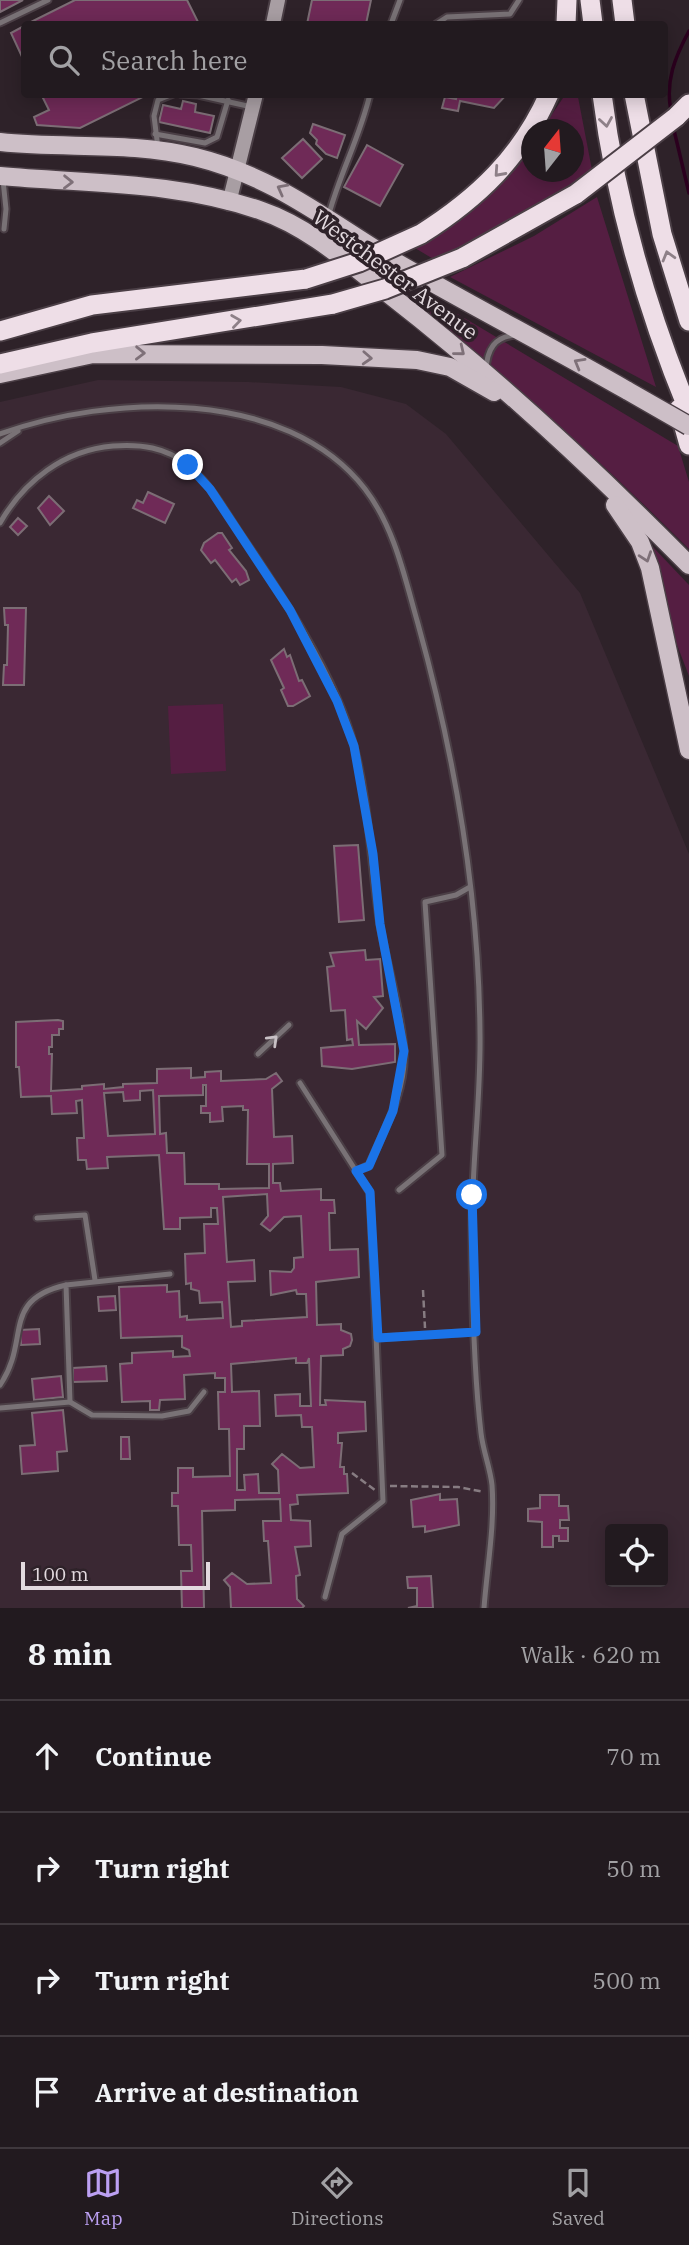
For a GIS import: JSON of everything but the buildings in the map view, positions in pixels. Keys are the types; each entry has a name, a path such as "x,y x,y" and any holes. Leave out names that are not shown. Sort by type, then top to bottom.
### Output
{"highway":[{"path":"566,21 567,0"},
{"path":"590,0 593,21"},
{"path":"622,0 625,21"},
{"path":"0,331 92,305 306,279 359,262 421,234 466,204 500,172 527,138 547,98"},
{"path":"603,98 620,197 689,445"},
{"path":"635,98 662,233 689,321"},
{"path":"0,364 93,343 333,304 385,289 462,258 576,194 683,110"},
{"path":"659,333 689,412"}],"main road":[{"name":"Westchester Avenue","path":"0,142 157,142 194,149 283,189 399,264 689,426"},
{"name":"Westchester Avenue","path":"1,176 141,184 262,211 304,233 366,276 551,429 689,565"},
{"path":"0,374 71,357 127,353 322,355 417,360 450,367 476,380 551,429"},
{"path":"565,442 629,521 640,542 650,568 689,750"},
{"path":"669,650 689,691"}],"street":[{"path":"274,21 278,0"},
{"path":"229,203 255,101"}],"lane":[{"path":"0,23 48,0"},
{"path":"392,21 400,0"},
{"path":"441,21 447,17 510,14 519,0"},
{"path":"157,142 158,100 163,98"},
{"path":"212,98 255,101"},
{"path":"328,217 341,172 362,131 369,98"},
{"path":"194,149 217,137 228,100"},
{"path":"1,176 6,209 4,229"},
{"path":"486,373 487,355 495,343 511,335 530,335"},
{"path":"0,434 28,425 113,408 193,409 237,417 284,430 322,449 352,473 369,494 387,527 404,578 448,748 470,887 480,1035 472,1215 476,1332 481,1436 491,1475 492,1496 484,1608"},
{"path":"0,443 28,425"},
{"path":"0,523 40,474 70,456 103,447 134,445 159,448 188,465 210,489 308,641 354,746 373,854 380,924 404,1051 393,1111 369,1166 356,1171"},
{"path":"399,1190 442,1155 425,902 456,895 470,887"},
{"path":"258,1054 289,1025"},
{"path":"300,1083 370,1192 378,1338 383,1501 342,1534 325,1597"},
{"path":"37,1218 85,1215 95,1280"},
{"path":"0,1385 10,1361 12,1322 20,1305 44,1289 95,1280 170,1274"},
{"path":"66,1285 70,1402"},
{"path":"378,1338 476,1332"},
{"path":"0,1408 70,1402 92,1415 162,1416 189,1411 204,1392"}],"path":[{"path":"423,1290 425,1335"},
{"path":"352,1473 376,1492 393,1484 458,1487 492,1496"}],"shaded area":[{"path":"563,98 578,98 582,119 549,119"},
{"path":"584,128 592,170 584,175"},
{"path":"521,157 521,182 574,182 528,212 435,260 415,248 476,208"},
{"path":"597,197 656,387 450,277 534,236"},
{"path":"436,301 678,446 689,482 689,549 562,428 428,316"},
{"path":"98,380 248,382 341,387 406,404 446,434 580,593 689,854 689,1608 0,1608 0,402"},
{"path":"652,546 689,585 689,676 669,624"},
{"path":"223,704 226,771 171,774 168,706"}],"waterway":[{"path":"671,111 669,90 672,70 689,31"},
{"path":"673,126 689,193"}],"route":[{"path":"188,465 210,489 290,610 337,701 354,746 373,854 380,924 404,1051 393,1111 369,1166 356,1171 370,1192 378,1338 476,1332 472,1195"}]}
